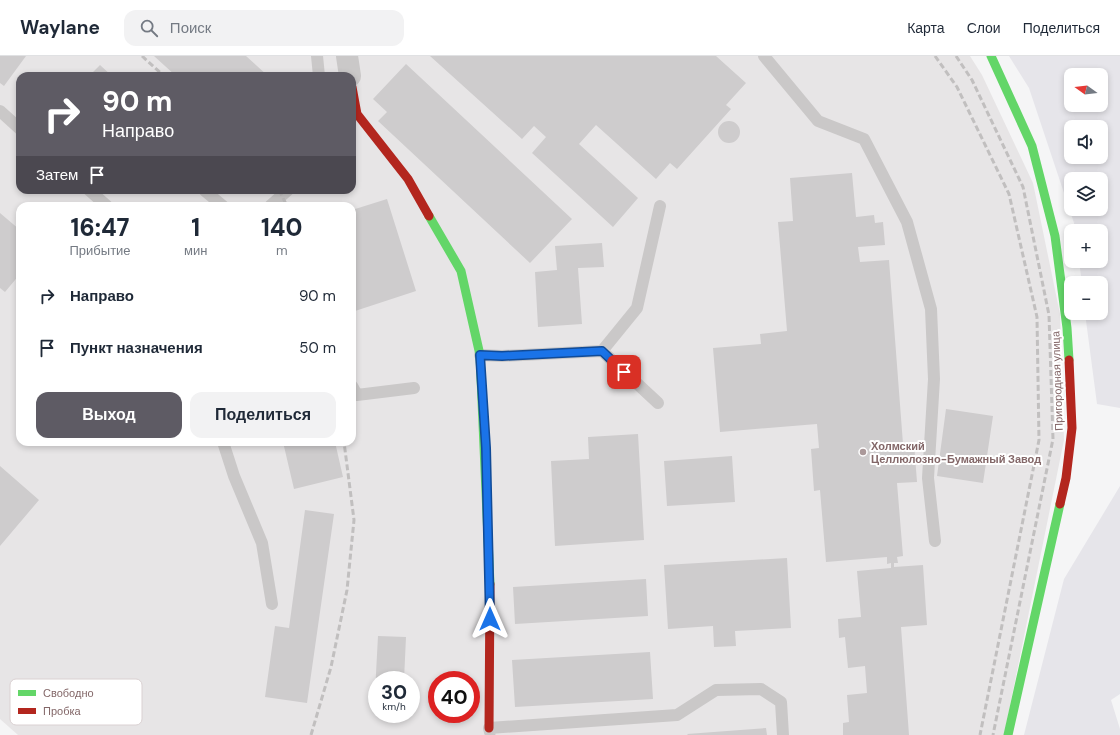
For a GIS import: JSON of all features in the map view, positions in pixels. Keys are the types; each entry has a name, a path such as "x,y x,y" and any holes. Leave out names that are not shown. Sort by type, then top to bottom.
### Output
{"main road":[{"name":"Пригородная улица","path":"991,56 1032,146 1055,236 1067,328 1072,428 1066,478 1008,735"},
{"path":"356,109 357,114 408,179 461,271 480,355 490,572 490,732"}],"street":[{"path":"347,56 349,72"}],"lane":[{"path":"317,56 319,72"},
{"path":"764,56 818,121 864,139 907,222 931,309 934,379 928,478 935,541"},
{"path":"0,111 16,125"},
{"path":"94,194 103,202"},
{"path":"209,194 218,202"},
{"path":"274,202 284,194"},
{"path":"602,351 637,308 660,206"},
{"path":"480,355 502,356 602,351 658,403"},
{"path":"356,393 357,395 414,388"},
{"path":"224,446 234,476 262,543 272,604"},
{"path":"490,732 677,715 716,690 761,689 781,702 783,735"}],"shaded area":[{"path":"0,56 970,56 982,75 1033,183 1060,314 1064,440 1004,735 18,735 0,719"},
{"path":"1009,56 1120,56 1120,408 1097,404 1086,320 1108,320 1108,276 1081,276 1080,268 1108,268 1108,224 1074,224 1072,216 1108,216 1108,172 1064,172 1064,193 1029,88"},
{"path":"1120,486 1120,694 1111,700 1120,729 1120,735 1024,735 1064,579"}],"building":[{"path":"0,56 26,56 4,86 0,83"},
{"path":"154,56 246,56 264,72 172,72"},
{"path":"430,56 716,56 746,83 726,105 731,109 677,169 670,163 656,179 596,125 579,144 638,198 613,227 532,153 546,137 534,126 522,139"},
{"path":"406,64 572,219 530,263 378,121 387,112 373,99"},
{"path":"100,65 108,72 93,72"},
{"path":"729,121 737,124 740,132 737,140 729,143 721,140 718,132 721,124"},
{"name":"Холмский Целлюлозно-Бумажный Завод","path":"852,173 856,217 874,215 875,223 883,222 885,245 858,247 860,262 889,260 903,444 914,443 917,482 897,483 903,556 897,557 898,563 894,563 894,567 923,565 927,625 901,627 909,735 843,735 843,723 849,722 847,695 867,693 865,666 848,668 845,637 839,638 838,619 861,617 857,571 891,568 891,563 887,564 887,557 826,562 820,490 814,491 811,449 819,448 817,424 720,432 713,348 761,344 760,334 787,331 778,222 793,221 790,178"},
{"path":"387,199 416,291 356,311 356,209"},
{"path":"0,213 16,227 16,279 5,292 0,288"},
{"path":"602,243 604,267 578,268 582,324 538,327 535,272 557,270 555,246"},
{"path":"946,409 993,416 983,483 937,476"},
{"path":"638,434 644,540 555,546 551,461 589,459 588,437"},
{"path":"284,446 336,446 343,477 294,489"},
{"path":"732,456 735,502 667,506 664,461"},
{"path":"0,466 39,500 0,546"},
{"path":"305,510 334,514 307,703 265,697 275,626 289,628"},
{"path":"787,558 791,628 735,631 736,646 714,647 713,626 668,629 664,565"},
{"path":"646,579 648,616 515,624 513,587"},
{"path":"378,636 406,637 404,671 376,671"},
{"path":"650,652 653,699 515,707 512,660"},
{"path":"766,728 767,735 687,734"}],"railway":[{"path":"142,56 160,72"},
{"path":"935,56 957,87 1009,194 1037,317 1039,440 980,735"},
{"path":"956,56 972,80 1023,187 1049,315 1053,439 993,735"},
{"path":"281,194 285,202"},
{"path":"311,735 331,667 347,590 354,520 345,446"}],"traffic: fast":[{"path":"991,56 1032,146 1055,236 1067,328 1069,360"},
{"path":"429,216 461,271 480,355 490,584"},
{"path":"1008,735 1060,504"}],"traffic: jam":[{"path":"356,109 357,114 408,179 429,216"},
{"path":"1060,504 1066,478 1072,428 1069,360"},
{"path":"489,728 490,584"}],"place":[{"name":"Холмский Целлюлозно-Бумажный Завод","path":"863,452"}],"route":[{"path":"490,619 486,448 480,355 502,356 602,351 624,372"}]}
